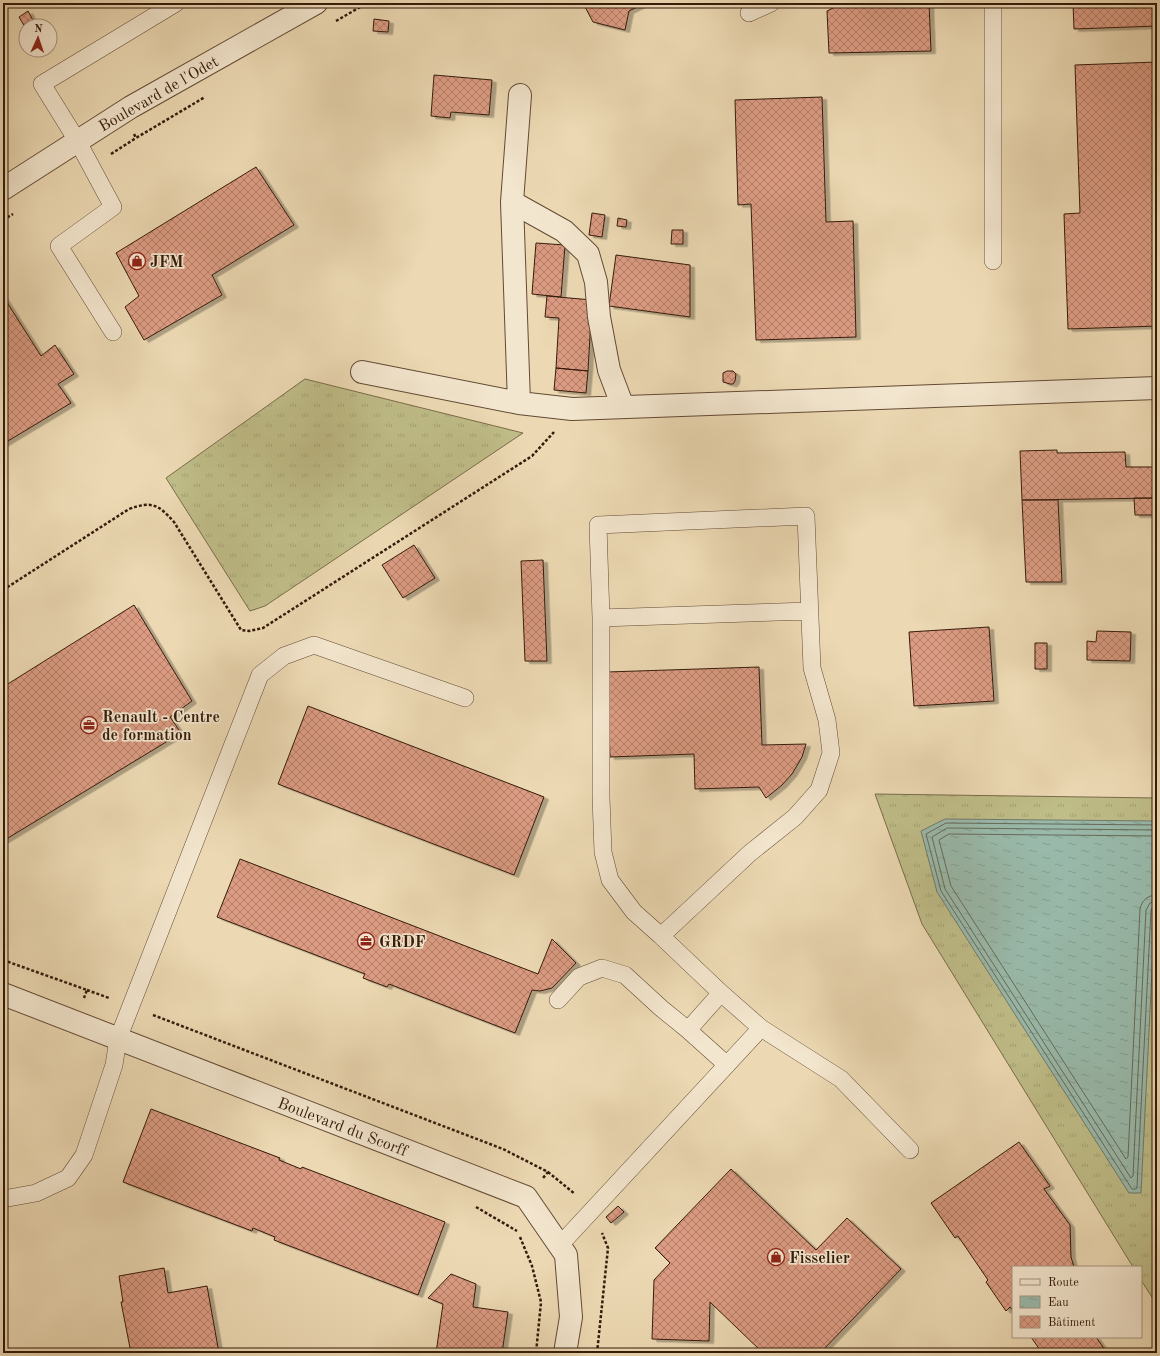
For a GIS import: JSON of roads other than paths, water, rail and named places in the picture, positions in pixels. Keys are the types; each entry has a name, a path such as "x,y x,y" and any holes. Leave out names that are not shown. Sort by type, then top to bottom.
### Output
{"street":[{"name":"Boulevard de l'Odet","path":"3,188 78,142 131,107 316,3"},
{"path":"519,403 512,202 520,94"},
{"path":"512,202 564,231 588,254 596,282 599,317 609,370 623,407"},
{"path":"362,372 519,403 572,409 1157,388"},
{"name":"Boulevard du Scorff","path":"3,994 526,1198 559,1246"},
{"path":"559,1246 566,1255 572,1317 565,1353"}],"lane":[{"path":"114,332 59,246 113,207 78,142 42,84 176,3"},
{"path":"749,13 770,3"},
{"path":"993,3 993,261"},
{"path":"661,936 750,853 795,817 819,790 831,753 827,720 812,668 806,516 598,525 601,618 601,797 603,852 610,880 634,912 761,1028 841,1078 910,1150"},
{"path":"601,618 810,611"},
{"path":"3,1199 36,1193 68,1178 84,1155 114,1065 118,1039 130,1006 146,970 260,675 284,656 314,645 465,698"},
{"path":"558,1000 579,977 602,968 625,975 727,1065"},
{"path":"688,1030 722,993"},
{"path":"559,1246 761,1028"}],"water":[{"path":"945,819 1157,821 1157,870 1141,1193 1129,1193 937,892 921,831"}],"place":[{"name":"JFM","path":"137,261"},
{"name":"Renault - Centre de formation","path":"89,725"},
{"name":"GRDF","path":"366,941"},
{"name":"Fisselier","path":"776,1257"}]}
